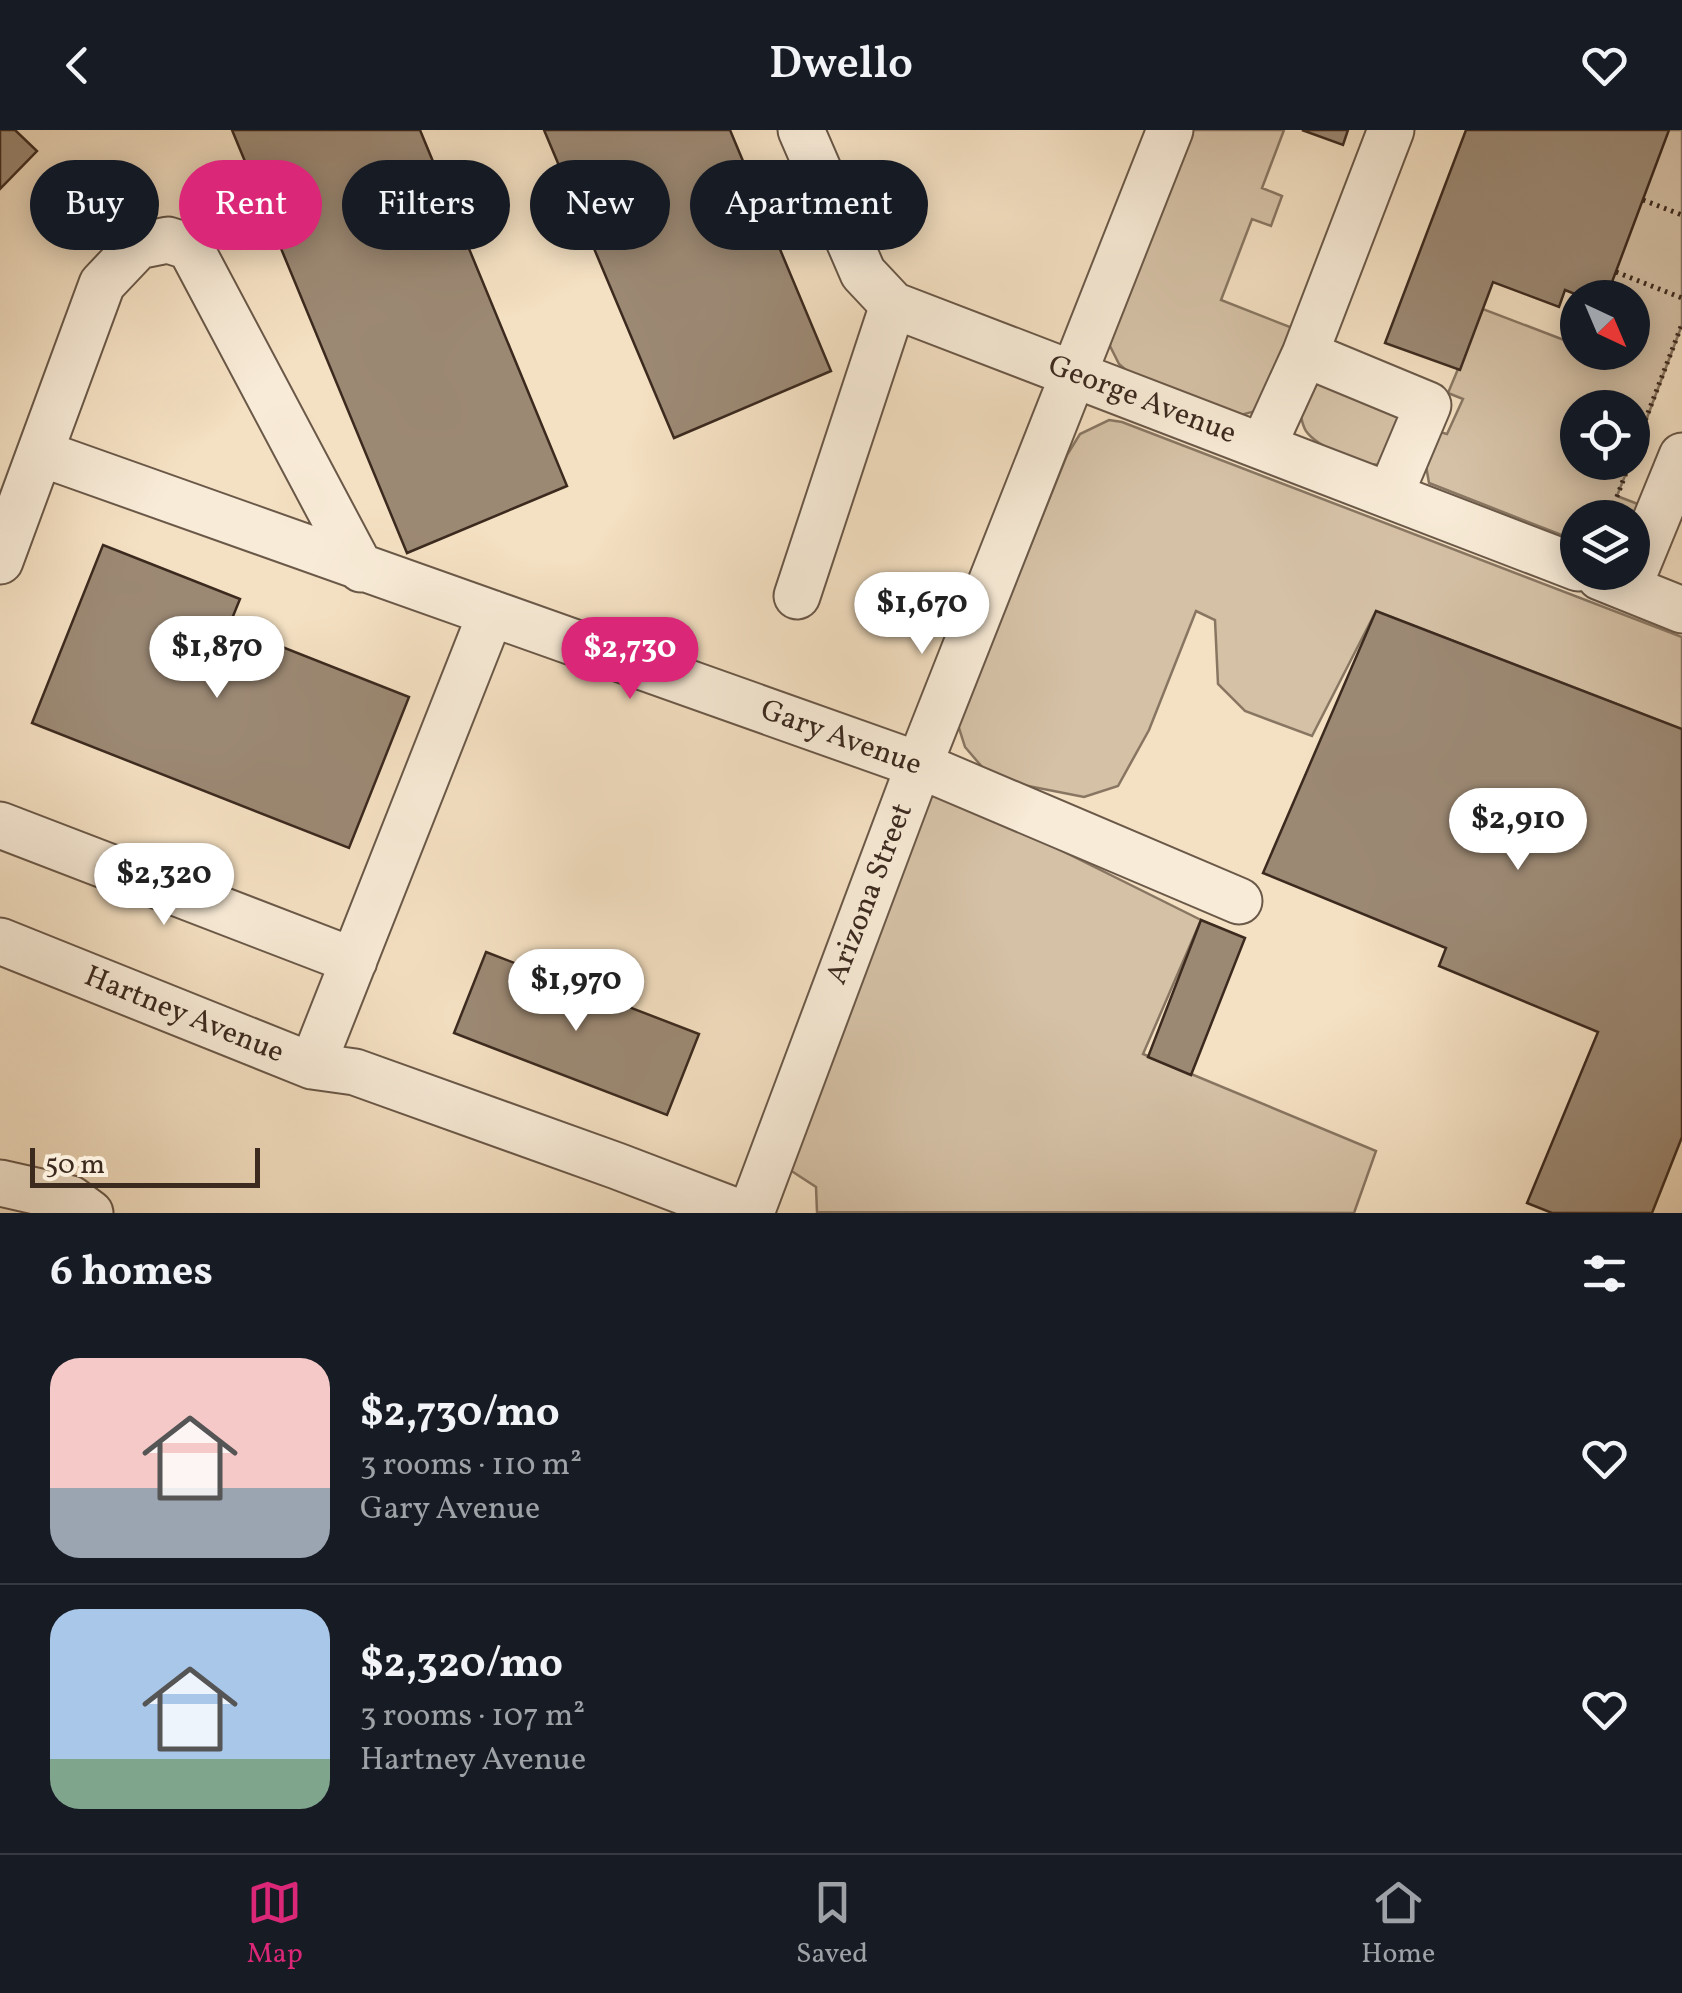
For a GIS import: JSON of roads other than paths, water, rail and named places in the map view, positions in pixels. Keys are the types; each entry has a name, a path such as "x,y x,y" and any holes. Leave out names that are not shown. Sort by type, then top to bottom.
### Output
{"street":[{"name":"George Avenue","path":"801,130 863,273 893,305 1560,561"},
{"name":"Arizona Street","path":"751,1213 920,765 1170,130"},
{"path":"1263,446 1305,354 1391,130"},
{"path":"0,561 102,284 138,246 168,240 190,247 361,569"},
{"path":"797,596 893,305"},
{"path":"1305,354 1428,405 1390,495"},
{"name":"Gary Avenue","path":"40,453 920,765 1240,902"},
{"path":"1650,514 1680,466"},
{"path":"1633,590 1682,610"},
{"path":"312,1066 491,613"},
{"path":"0,824 354,961"},
{"name":"Hartney Avenue","path":"0,942 312,1066 355,1072 740,1213"},
{"path":"2,1184 40,1213"},
{"path":"2,1184 71,1200 90,1213"}]}
